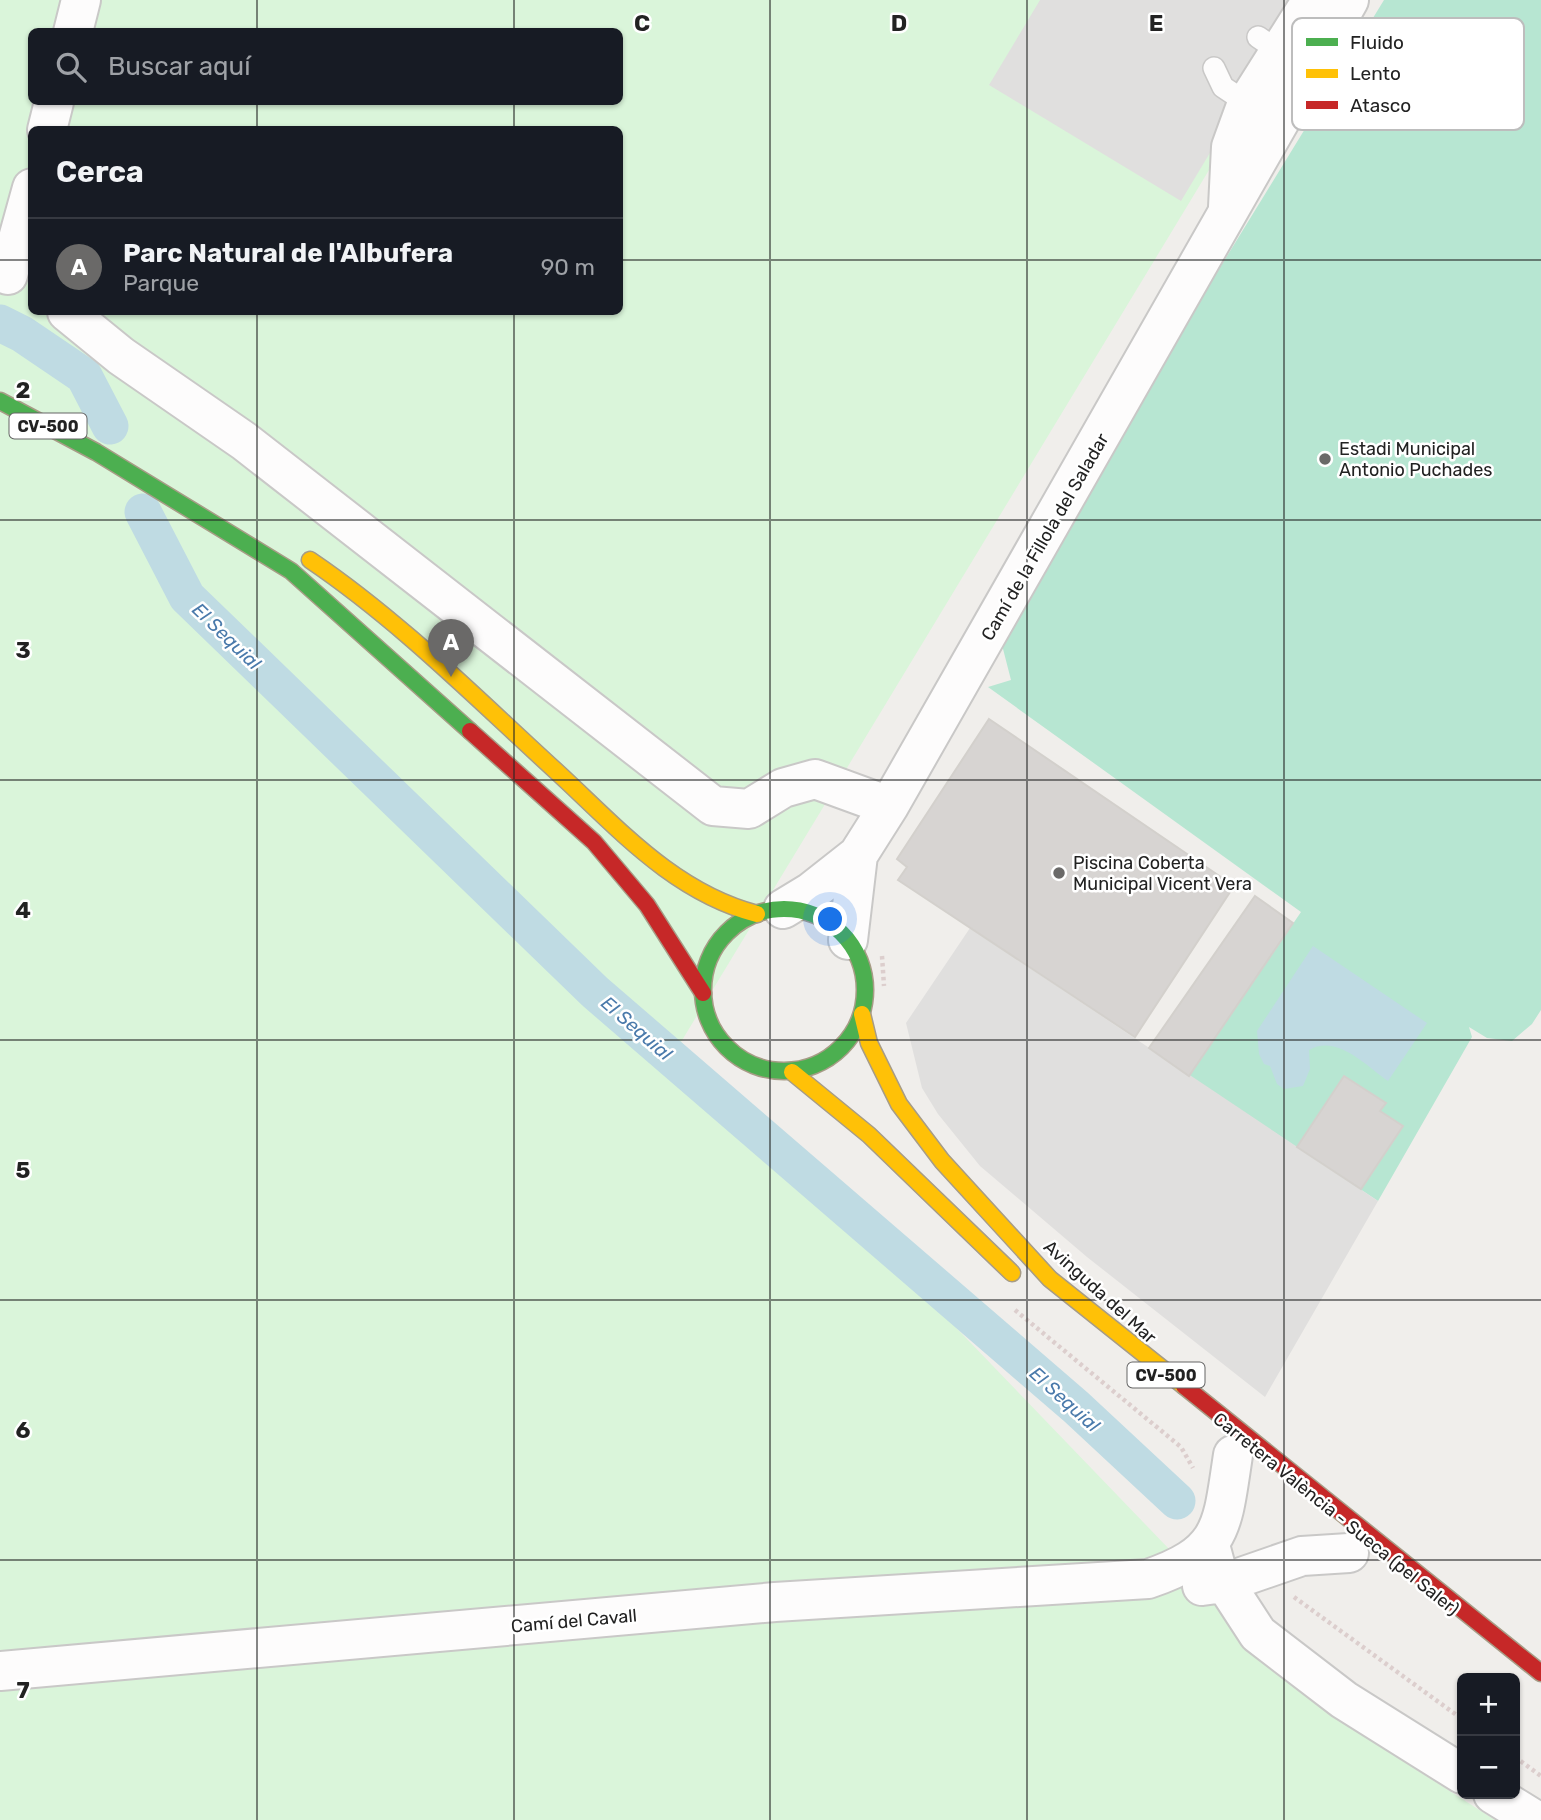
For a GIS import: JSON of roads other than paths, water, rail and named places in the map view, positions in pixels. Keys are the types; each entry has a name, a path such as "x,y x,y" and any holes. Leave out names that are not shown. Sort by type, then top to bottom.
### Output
{"main road":[{"name":"CV-500","path":"0,401 96,452 291,571 384,651 511,771 594,842 647,905 703,993"},
{"name":"CV-500","path":"96,452 205,498"},
{"path":"300,554 356,591 408,635 643,851 689,889 721,905 808,912 865,944 866,990 862,1014 852,1036 836,1054 816,1066 792,1072 770,1071 749,1064 730,1052 716,1035 706,1015 703,993 706,971 714,950 727,932 770,911"},
{"name":"Avinguda del Mar","path":"862,1014 869,1043 899,1104 942,1161 1050,1279 1541,1674"},
{"path":"792,1072 869,1135 1024,1285"}],"street":[{"path":"74,28 81,0"},
{"name":"Camí de la Fillola del Saladar","path":"1295,18 1312,0"},
{"name":"Camí de la Fillola del Saladar","path":"1334,18 1349,0"},
{"name":"Camí de la Fillola del Saladar","path":"770,911 811,892 858,855 889,806 1254,167 1272,94 1269,45 1292,21"},
{"name":"Camí de la Fillola del Saladar","path":"1228,216 1231,148 1292,70"},
{"path":"48,126 53,105"},
{"path":"13,278 28,207"},
{"path":"71,315 121,356 244,441 713,806 749,809 783,788 814,779 889,806"},
{"name":"Camí de la Fillola del Saladar","path":"858,855 865,944"},
{"path":"1149,1579 1182,1567 1210,1545 1222,1521 1236,1458"},
{"path":"1210,1545 1217,1571 1258,1634 1344,1700 1457,1771"},
{"path":"1149,1579 1182,1588 1224,1583 1302,1556 1346,1550"},
{"name":"Camí del Cavall","path":"0,1671 775,1602 1149,1579"},
{"path":"1501,1799 1535,1820"}],"lane":[{"path":"1214,68 1223,87 1272,94"}],"water":[{"path":"1313,946 1427,1023 1388,1081 1360,1060 1330,1046 1309,1050 1310,1069 1303,1086 1284,1089 1277,1084 1270,1066 1264,1064 1259,1054 1257,1031"}],"waterway":[{"name":"El Sequial","path":"0,323 22,334 84,376 110,426"},
{"name":"El Sequial","path":"143,512 187,597 595,992 1076,1407 1177,1501"}],"place":[{"name":"Estadi Municipal Antonio Puchades","path":"1325,459"},
{"name":"Parc Natural de l'Albufera","path":"451,677"},
{"name":"Piscina Coberta Municipal Vicent Vera","path":"1059,873"}]}
